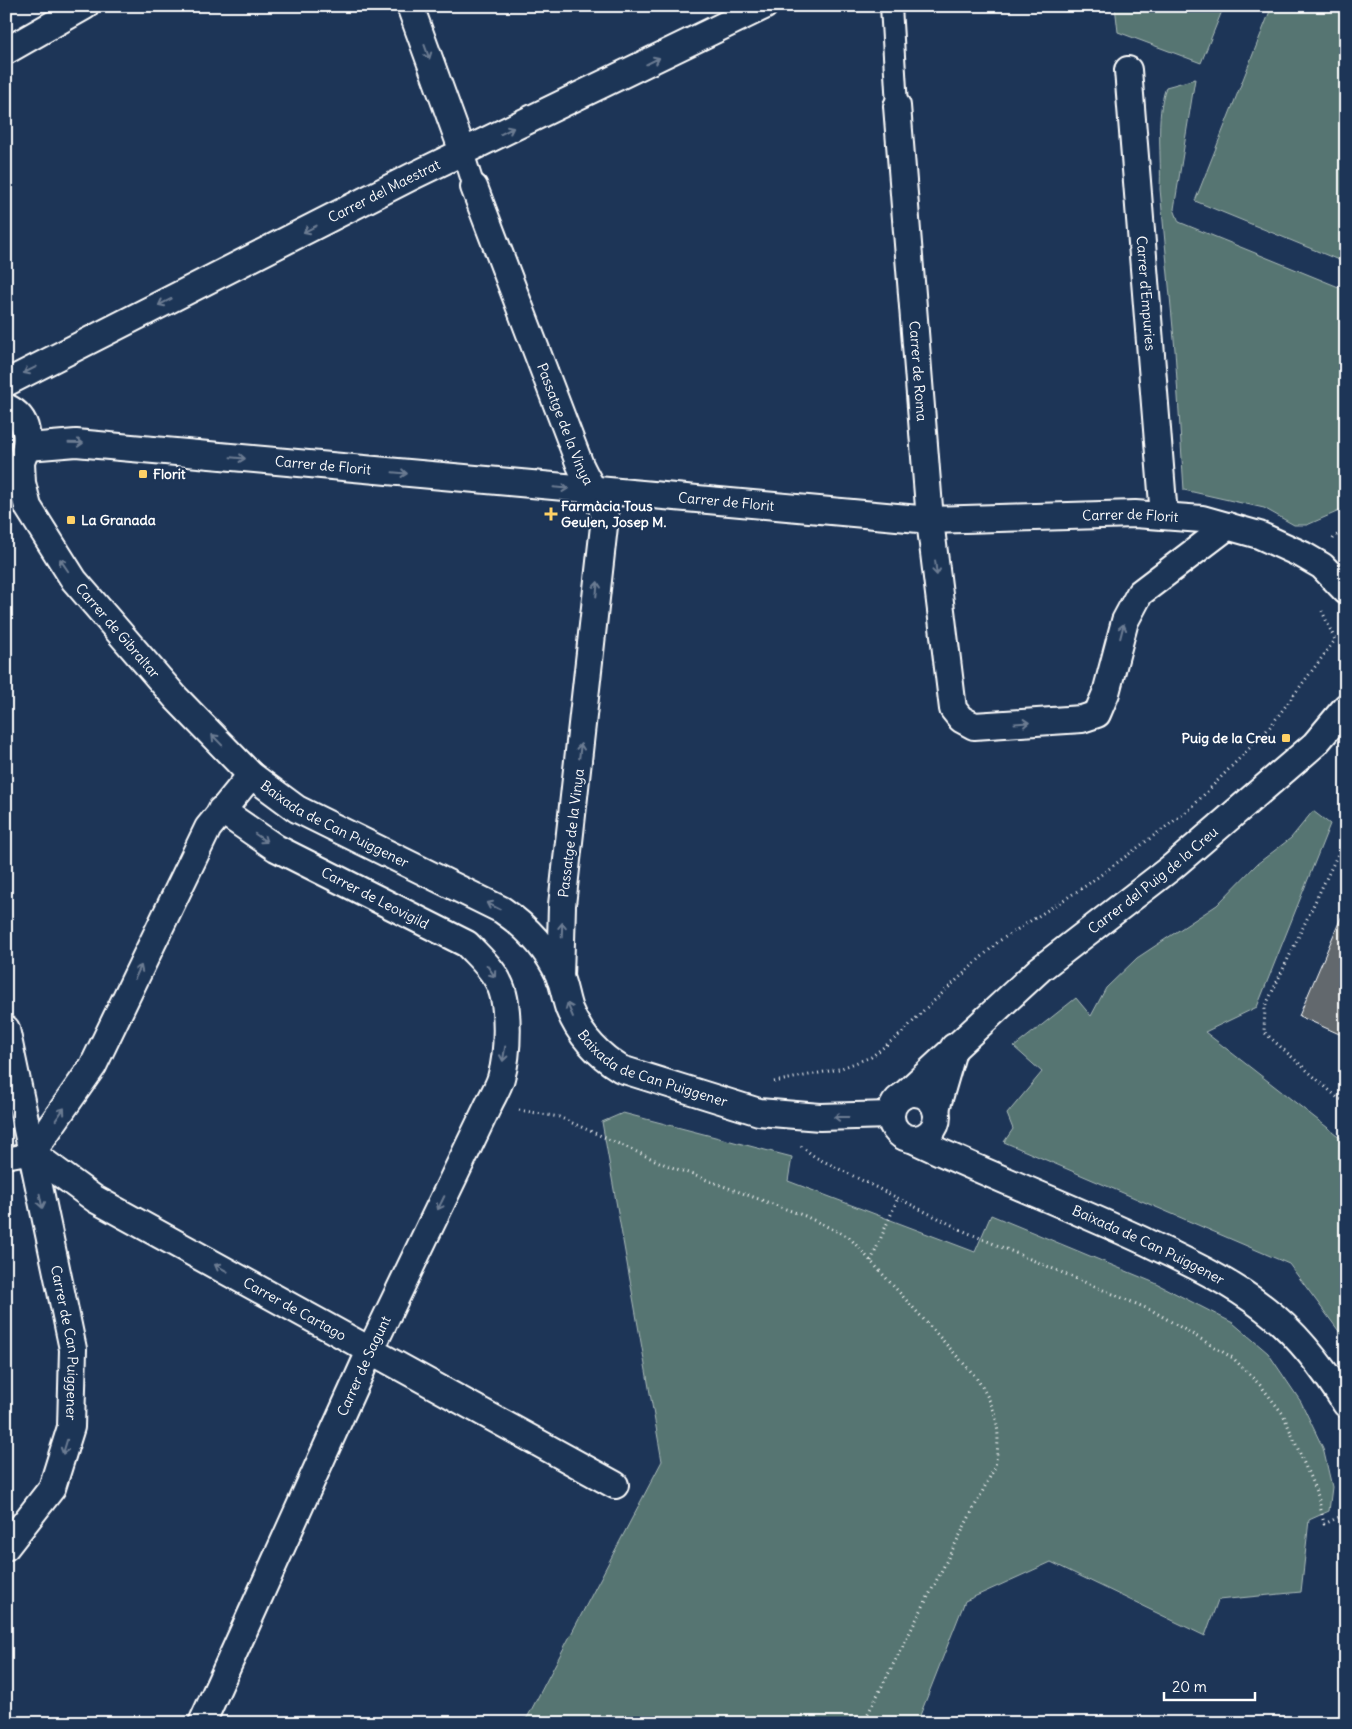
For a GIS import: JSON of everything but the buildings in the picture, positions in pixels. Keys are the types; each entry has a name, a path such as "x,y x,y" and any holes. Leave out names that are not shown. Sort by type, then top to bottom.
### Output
{"street":[{"path":"6,51 85,6"},
{"name":"Passatge de la Vinya","path":"410,6 474,187 580,465 592,491 601,502 605,517 562,904 560,978"},
{"name":"Carrer del Maestrat","path":"6,383 462,152 764,6"},
{"name":"Carrer de Roma","path":"891,6 896,106 930,520 953,709 961,719 974,726 1082,719 1097,714 1106,693 1125,621 1140,593 1228,526"},
{"name":"Carrer d'Empuries","path":"1128,70 1164,516"},
{"name":"Carrer de Gibraltar","path":"6,408 16,412 26,428 18,460 28,507 74,580 176,698 251,775"},
{"name":"Carrer de Florit","path":"18,460 76,443 592,491 726,500 930,520 1135,514 1202,519 1259,535 1303,555 1323,568 1346,591"},
{"name":"Carrer del Puig de la Creu","path":"897,1105 954,1048 1033,975 1172,867 1315,744 1346,707"},
{"name":"Baixada de Can Puiggener","path":"32,1154 93,1066 208,828 251,775 297,809 508,914 522,924 540,943 560,978 569,1008 582,1033 609,1061 621,1069 759,1112"},
{"name":"Carrer de Leovigild","path":"221,810 276,848 467,944 486,964 500,983 504,1006"},
{"name":"Carrer de Sagunt","path":"202,1723 371,1349 501,1078 506,1041 504,1006"},
{"name":"Carrer de Can Puiggener","path":"6,1029 73,1349 71,1427 52,1488 6,1547"},
{"path":"897,1105 894,1127 899,1133 912,1138 926,1135 936,1123 936,1112 954,1048"},
{"path":"759,1112 820,1117 897,1105 920,1093 932,1102 955,1144 991,1176"},
{"name":"Baixada de Can Puiggener","path":"912,1138 991,1176 1088,1214 1235,1286 1267,1310 1290,1331 1332,1382 1346,1404"},
{"path":"6,1158 32,1154"},
{"name":"Carrer de Cartago","path":"32,1154 95,1199 371,1349 615,1485"}],"path":[{"path":"1323,568 1335,536 1346,531"},
{"path":"759,1112 767,1083 839,1069 871,1056 903,1032 999,941 1087,885 1190,809 1269,728 1335,640 1321,609"},
{"path":"1346,837 1264,1007 1264,1032 1340,1099 1346,1100"},
{"path":"488,1106 559,1117 666,1165 805,1216 849,1237 975,1376 990,1399 996,1415 999,1441 995,1466 864,1723"},
{"path":"795,1144 804,1147 815,1157 966,1232 1152,1311 1233,1358 1261,1386 1283,1414 1318,1496 1324,1524 1346,1514"},
{"path":"871,1261 898,1198"},
{"path":"1340,1723 1346,1705"}],"green space":[{"path":"1115,6 1224,6 1201,63 1118,32"},
{"path":"1272,6 1346,6 1346,263 1195,201"},
{"path":"1195,79 1174,209 1179,222 1346,290 1346,508 1307,525 1294,525 1264,508 1184,490 1175,350 1160,189 1160,124 1166,87"},
{"path":"1313,811 1330,824 1257,1007 1205,1032 1346,1142 1346,1332 1341,1334 1289,1264 1004,1142 1013,1129 1007,1114 1042,1072 1014,1047 1076,998 1091,1016 1106,988 1137,958 1217,905 1257,864 1291,838"},
{"path":"623,1113 792,1157 788,1181 975,1252 991,1215 1155,1283 1233,1323 1268,1353 1301,1402 1323,1448 1332,1487 1329,1511 1309,1520 1301,1592 1218,1600 1205,1636 1051,1562 965,1601 917,1723 512,1723 527,1718 662,1461 602,1122"}],"place":[{"name":"Florit","path":"143,474"},
{"name":"Farmàcia Tous Geulen, Josep M.","path":"551,514"},
{"name":"La Granada","path":"71,520"},
{"name":"Puig de la Creu","path":"1286,738"}]}
